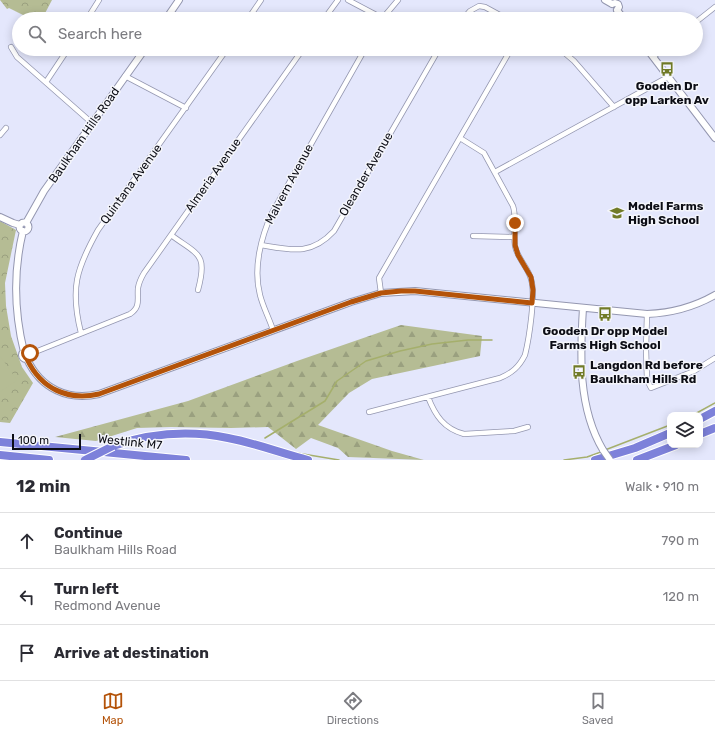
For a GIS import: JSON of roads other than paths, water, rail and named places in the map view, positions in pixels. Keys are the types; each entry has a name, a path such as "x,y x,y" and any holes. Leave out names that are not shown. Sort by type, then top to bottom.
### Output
{"highway":[{"path":"703,417 715,411"},
{"path":"703,433 715,428"},
{"path":"85,460 113,446 127,441 174,433 199,434 229,438 308,460"},
{"path":"596,460 635,448 667,434"},
{"name":"Westlink M7","path":"0,442 186,460"},
{"path":"637,460 668,448"},
{"path":"0,455 49,460"}],"street":[{"path":"91,12 99,0"},
{"path":"171,12 180,0"},
{"path":"253,12 261,0"},
{"path":"329,12 338,0"},
{"path":"348,0 369,12"},
{"path":"388,12 398,0"},
{"path":"606,0 617,4"},
{"path":"469,12 478,6 485,7 494,12"},
{"path":"703,16 715,6"},
{"path":"16,56 92,123"},
{"path":"46,82 63,56"},
{"name":"Baulkham Hills Road","path":"27,355 18,323 15,294 18,256 24,231 28,228 23,224 44,191 140,56"},
{"name":"Quintana Avenue","path":"80,333 76,315 75,290 80,266 86,252 98,230 222,56"},
{"name":"Almeria Avenue","path":"137,307 139,301 138,288 142,275 298,56"},
{"name":"Malvern Avenue","path":"273,330 260,294 258,268 261,245 266,227 272,213 361,56"},
{"name":"Oleander Avenue","path":"261,245 290,250 310,249 323,242 334,231 435,56"},
{"path":"381,293 379,278 507,56"},
{"path":"568,56 614,107"},
{"path":"653,57 715,138"},
{"path":"125,76 186,108"},
{"path":"495,172 668,77"},
{"path":"0,135 6,128"},
{"path":"370,412 500,378 515,370 522,363 525,355 533,290 531,277 518,255 514,237 515,223 513,206 484,153 460,138"},
{"path":"0,217 13,223 23,224"},
{"path":"171,235 201,258 203,269 198,290"},
{"path":"474,236 514,237"},
{"path":"143,310 137,307 130,314 27,355 32,369 40,379 54,389 70,395 90,396 351,302 381,293 415,291 647,314 664,313 686,308 715,295"},
{"path":"583,308 582,370 586,407 593,430 610,460"},
{"path":"647,314 647,380 652,388 694,371 715,358"},
{"path":"428,397 437,417 448,428 457,432 464,434 514,431 528,427"}],"waterway":[{"path":"265,438 325,401 337,381 366,361 400,351 432,344 468,340 492,340"},
{"path":"698,412 715,403"},
{"path":"605,450 667,426"},
{"path":"564,460 587,457 601,452"},
{"path":"297,453 339,460"}],"place":[{"name":"Gooden Dr opp Larken Av","path":"667,69"},
{"name":"Model Farms High School","path":"617,213"},
{"name":"Gooden Dr opp Model Farms High School","path":"605,314"},
{"name":"Langdon Rd before Baulkham Hills Rd","path":"579,372"}]}
